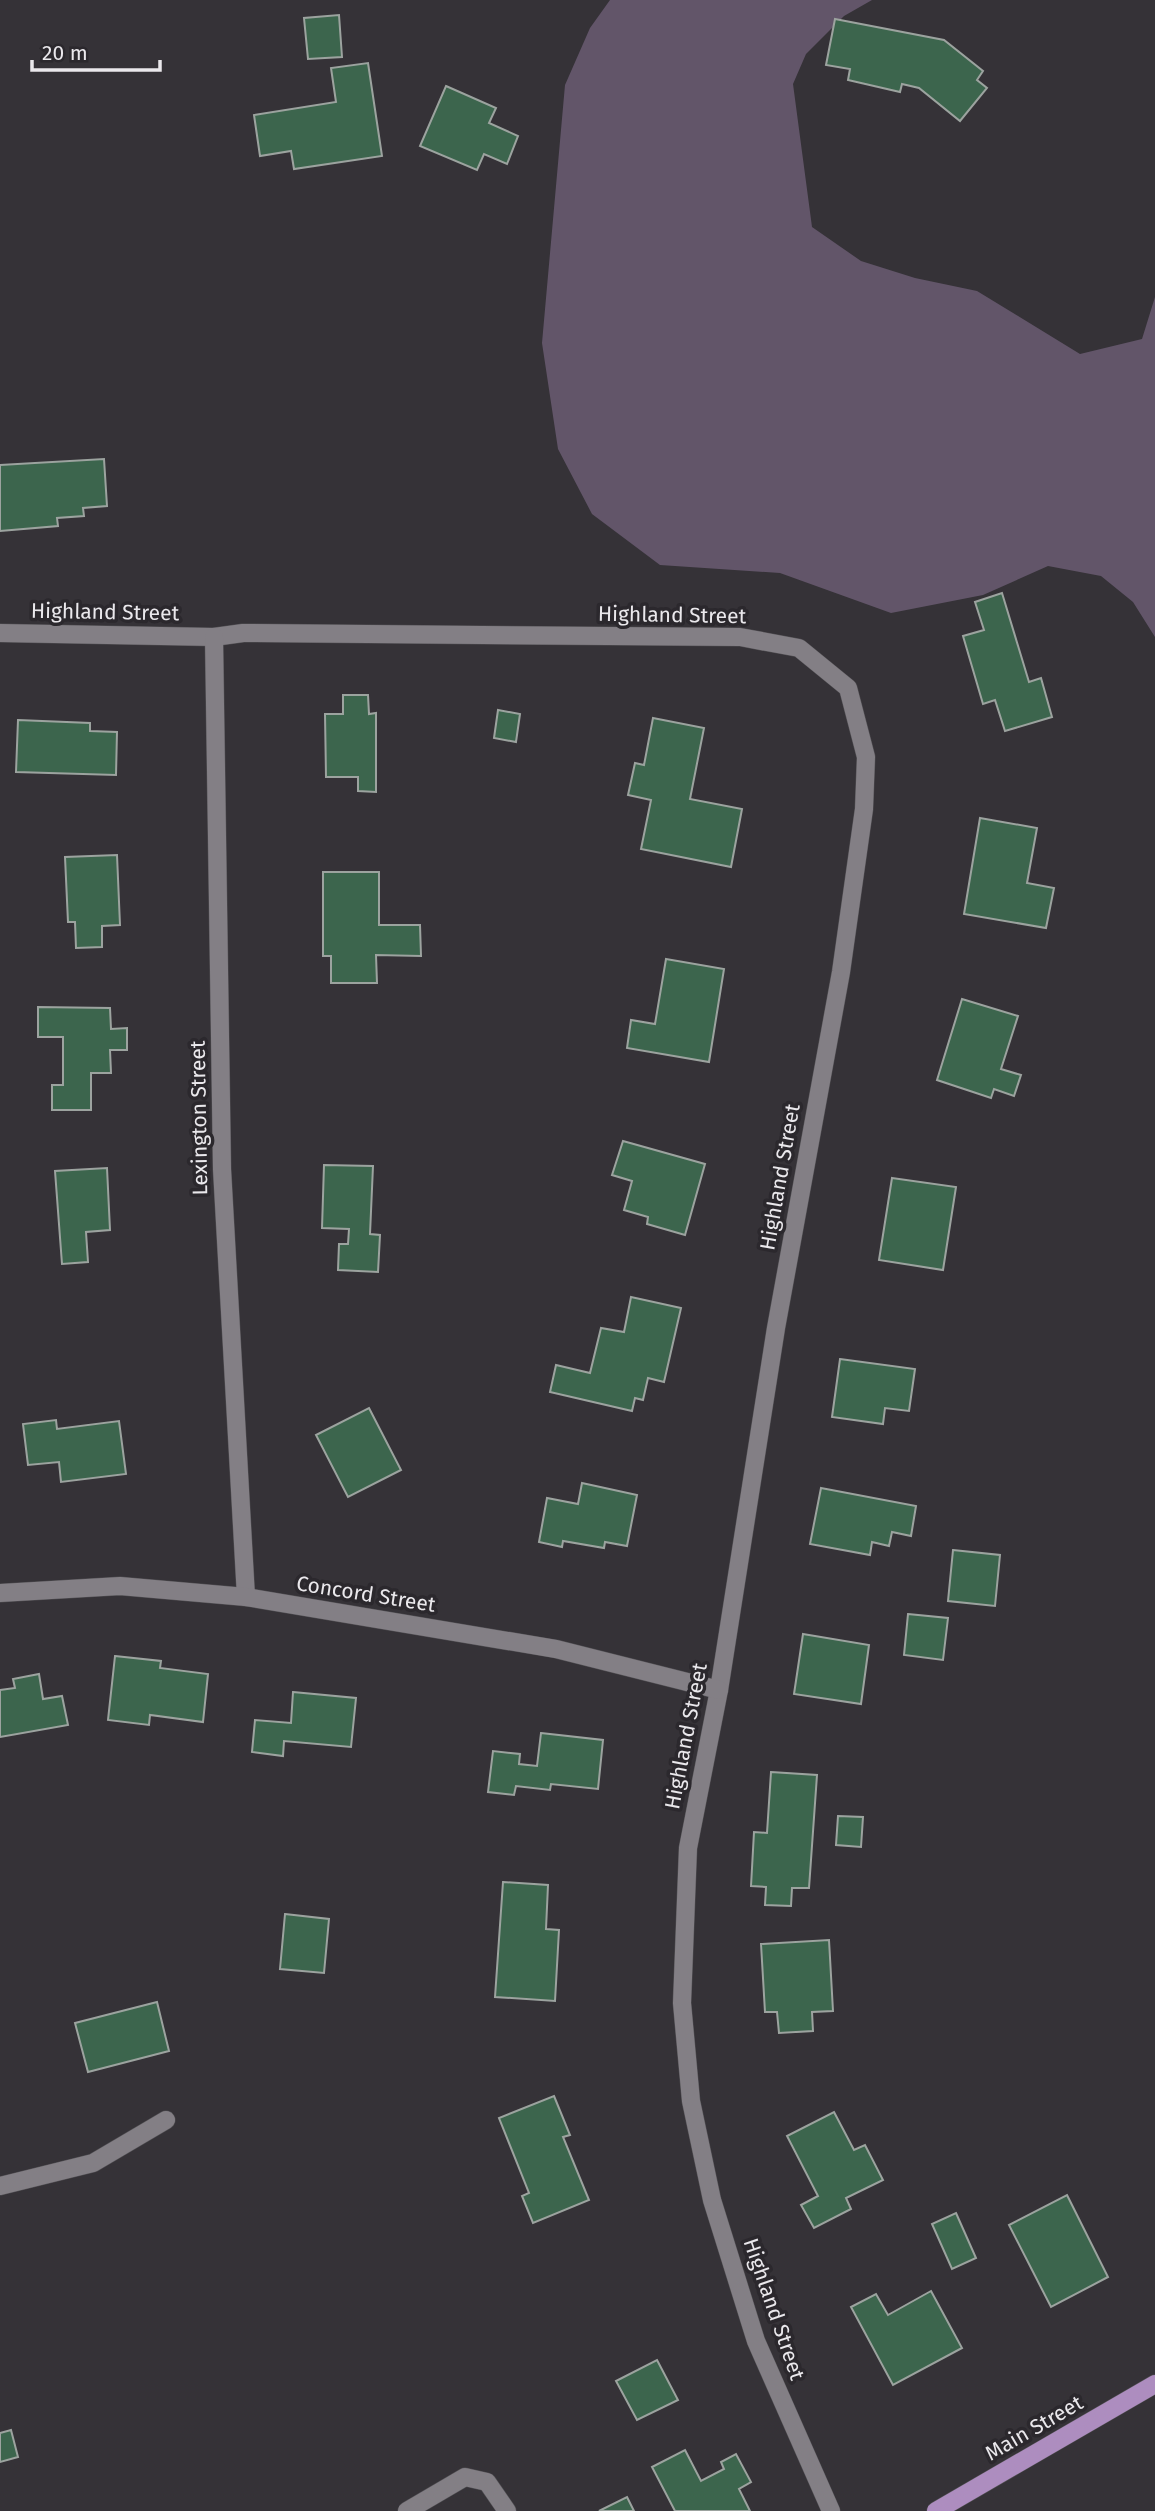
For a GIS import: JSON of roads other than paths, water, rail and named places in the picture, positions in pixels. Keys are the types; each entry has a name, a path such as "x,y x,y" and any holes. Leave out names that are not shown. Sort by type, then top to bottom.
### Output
{"main road":[{"name":"Main Street","path":"936,2511 1155,2384"}],"street":[{"name":"Highland Street","path":"0,634 740,637 799,648 848,688 866,757 864,810 841,972 776,1328 719,1690 688,1848 682,2003 691,2101 712,2200 756,2341 831,2511"},
{"name":"Lexington Street","path":"214,636 222,1169 246,1597"},
{"name":"Concord Street","path":"0,1593 120,1586 246,1597 556,1649 719,1690"},
{"path":"0,2186 93,2163 166,2120"},
{"path":"407,2511 465,2477 487,2482 507,2511"}]}
